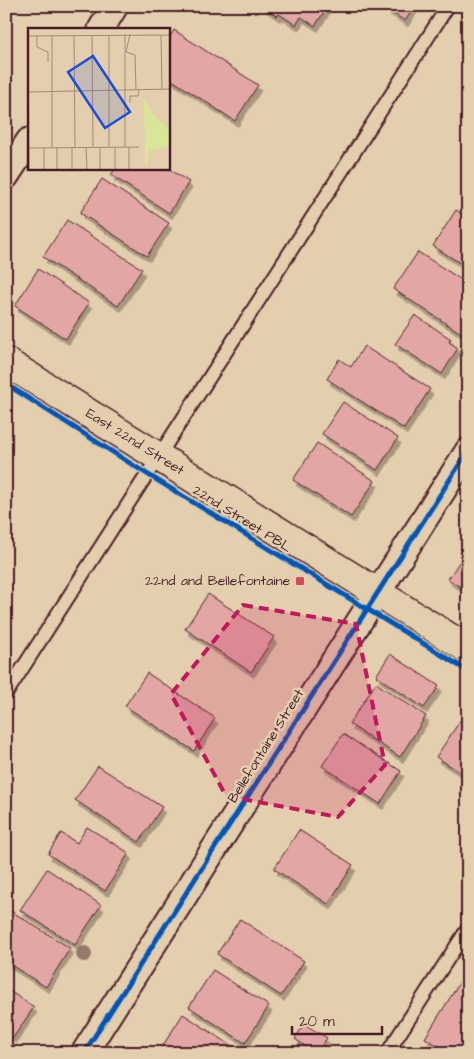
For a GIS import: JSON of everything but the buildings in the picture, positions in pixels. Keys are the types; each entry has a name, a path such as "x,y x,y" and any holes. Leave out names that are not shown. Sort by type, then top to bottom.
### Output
{"main road":[{"name":"East 22nd Street","path":"6,362 468,649"}],"street":[{"path":"102,28 115,6"},
{"path":"6,176 28,143"},
{"name":"Bellefontaine Street","path":"84,1053 468,451"}],"lane":[{"path":"6,694 448,6"},
{"path":"387,1053 468,928"}],"highlighted area":[{"path":"243,605 356,624 385,765 338,817 226,796 171,694"}],"cycle path":[{"name":"22nd Street PBL","path":"6,384 147,474 468,671"},
{"path":"84,1053 468,451"}],"place":[{"name":"22nd and Bellefontaine","path":"300,581"}]}
